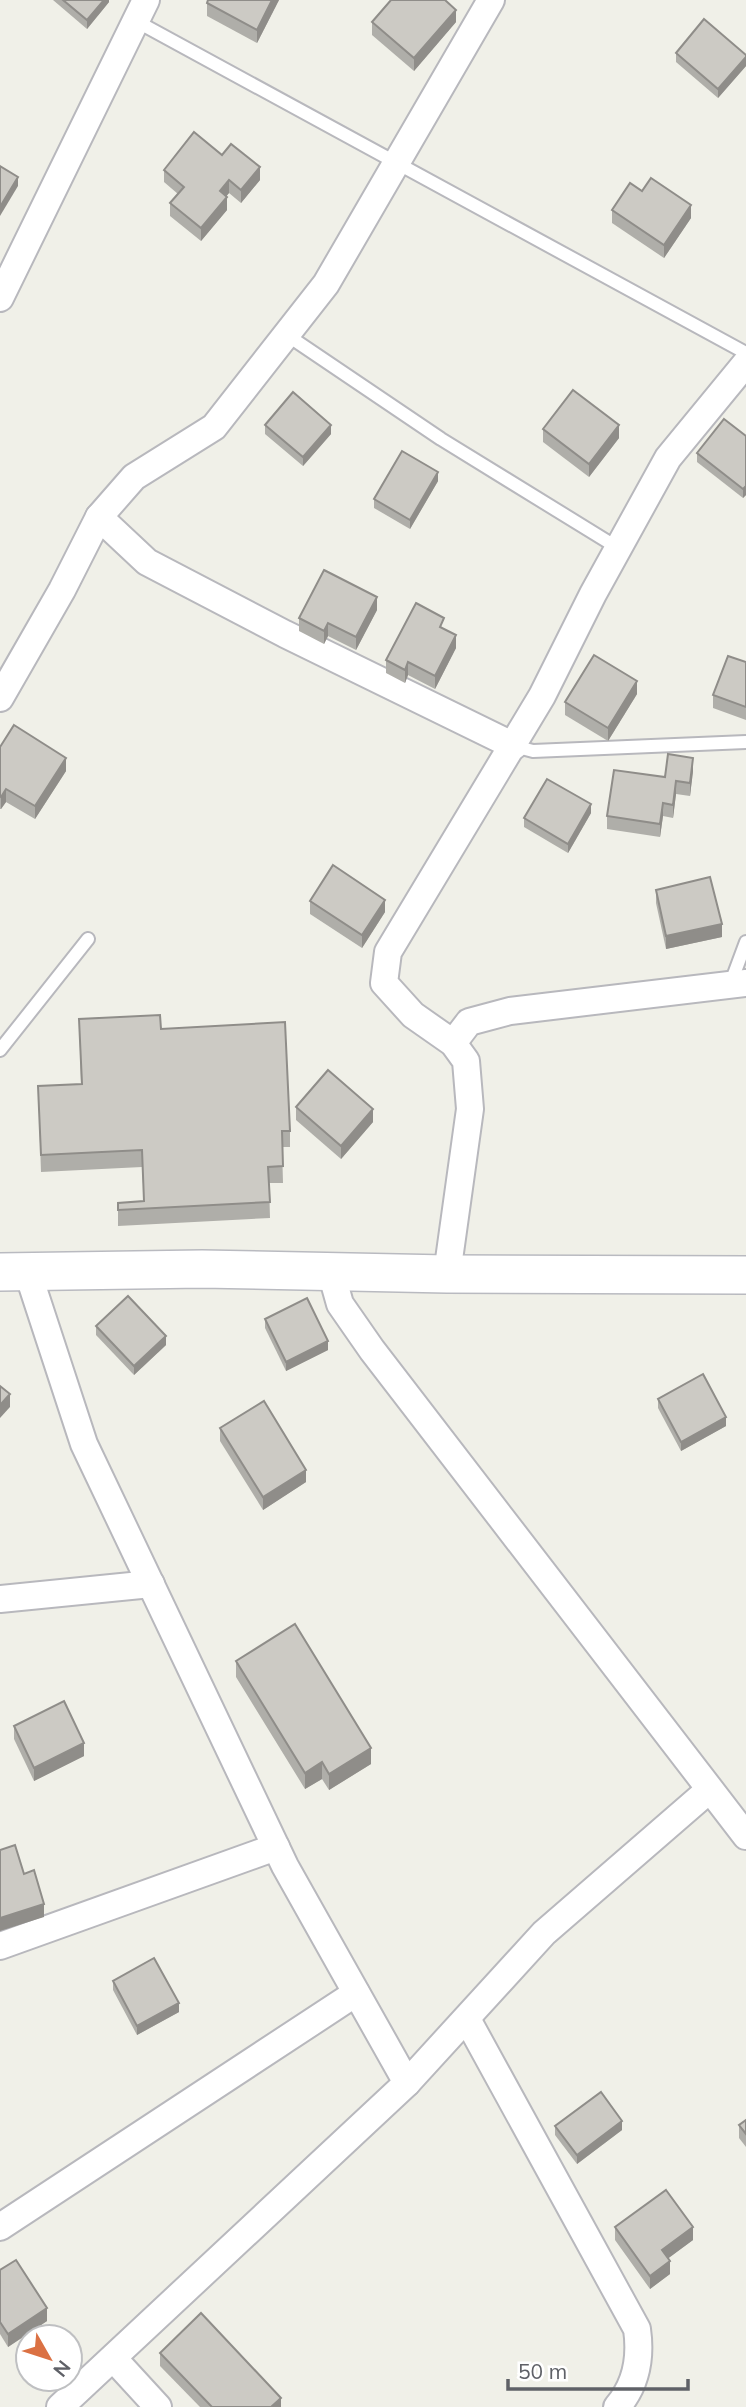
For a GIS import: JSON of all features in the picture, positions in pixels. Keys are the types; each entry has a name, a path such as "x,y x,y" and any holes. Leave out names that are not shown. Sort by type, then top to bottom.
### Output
{"street":[{"path":"0,698 62,590 99,517 134,477 214,427 326,285 491,0"},
{"path":"0,298 141,10"},
{"path":"447,1274 470,1109 466,1060 453,1043 412,1015 384,983 388,951 514,746 668,457 746,363"},
{"path":"99,517 147,562 285,634 514,746"},
{"path":"453,1043 469,1022 509,1011 738,984"},
{"path":"407,2083 276,1847 84,1444 13,1271 202,1269 447,1274 746,1275"},
{"path":"331,1272 340,1304 372,1350 746,1836"},
{"path":"0,1600 151,1584"},
{"path":"60,2407 407,2083 544,1933 709,1790"},
{"path":"0,1946 276,1847"},
{"path":"0,2227 356,1993"},
{"path":"467,2019 637,2329 639,2344 636,2374 630,2389 617,2407"},
{"path":"113,2358 158,2407"}],"lane":[{"path":"141,10 396,164 746,353"},
{"path":"287,335 441,439 618,548"},
{"path":"514,746 533,751 746,742"},
{"path":"0,1050 88,939"},
{"path":"738,984 746,942"}],"building":[{"path":"63,0 104,0 87,20"},
{"path":"208,0 272,0 257,30 207,3"},
{"path":"391,0 445,0 456,10 414,58 372,22"},
{"path":"704,19 746,55 718,89 676,53"},
{"path":"194,132 222,155 231,144 260,167 241,190 229,180 220,191 227,197 201,228 170,203 184,187 164,170"},
{"path":"0,166 18,177 0,207"},
{"path":"651,178 691,205 664,245 612,210 630,183 642,191"},
{"path":"573,390 619,425 589,464 543,429"},
{"path":"293,392 331,425 303,457 265,425"},
{"path":"724,419 746,436 746,486 743,489 697,453"},
{"path":"402,451 438,472 410,520 374,499"},
{"path":"324,570 377,597 356,637 328,623 324,631 299,618"},
{"path":"416,603 444,618 440,627 456,635 435,676 408,662 405,670 386,660"},
{"path":"594,655 637,681 608,728 565,702"},
{"path":"728,656 746,662 746,707 713,695"},
{"path":"14,725 66,758 35,806 6,789 0,796 0,747"},
{"path":"668,754 693,758 690,783 676,781 673,805 663,803 660,824 607,816 614,770 665,777"},
{"path":"547,779 591,804 568,844 524,818"},
{"path":"333,865 385,900 362,935 310,901"},
{"path":"710,877 722,924 666,936 656,890"},
{"path":"160,1015 161,1029 285,1022 290,1131 282,1131 283,1166 268,1167 270,1202 118,1210 118,1203 144,1201 142,1150 41,1155 38,1086 82,1084 79,1019"},
{"path":"328,1070 373,1109 341,1146 296,1107"},
{"path":"128,1296 166,1336 134,1366 96,1326"},
{"path":"307,1298 328,1341 286,1362 265,1319"},
{"path":"703,1374 726,1417 681,1442 658,1399"},
{"path":"0,1386 10,1394 0,1405"},
{"path":"264,1401 306,1470 263,1497 220,1428"},
{"path":"295,1624 371,1748 329,1774 322,1762 305,1773 236,1661"},
{"path":"64,1701 84,1743 34,1768 14,1726"},
{"path":"15,1845 24,1874 34,1870 44,1904 0,1918 0,1850"},
{"path":"154,1958 179,2003 137,2026 113,1981"},
{"path":"601,2092 622,2121 577,2155 555,2126"},
{"path":"746,2120 746,2134 739,2125"},
{"path":"666,2190 693,2227 662,2250 670,2261 650,2276 615,2227"},
{"path":"16,2260 47,2308 24,2323 14,2323 14,2330 8,2334 0,2322 0,2270"},
{"path":"201,2313 281,2398 271,2407 212,2407 160,2353"}]}
